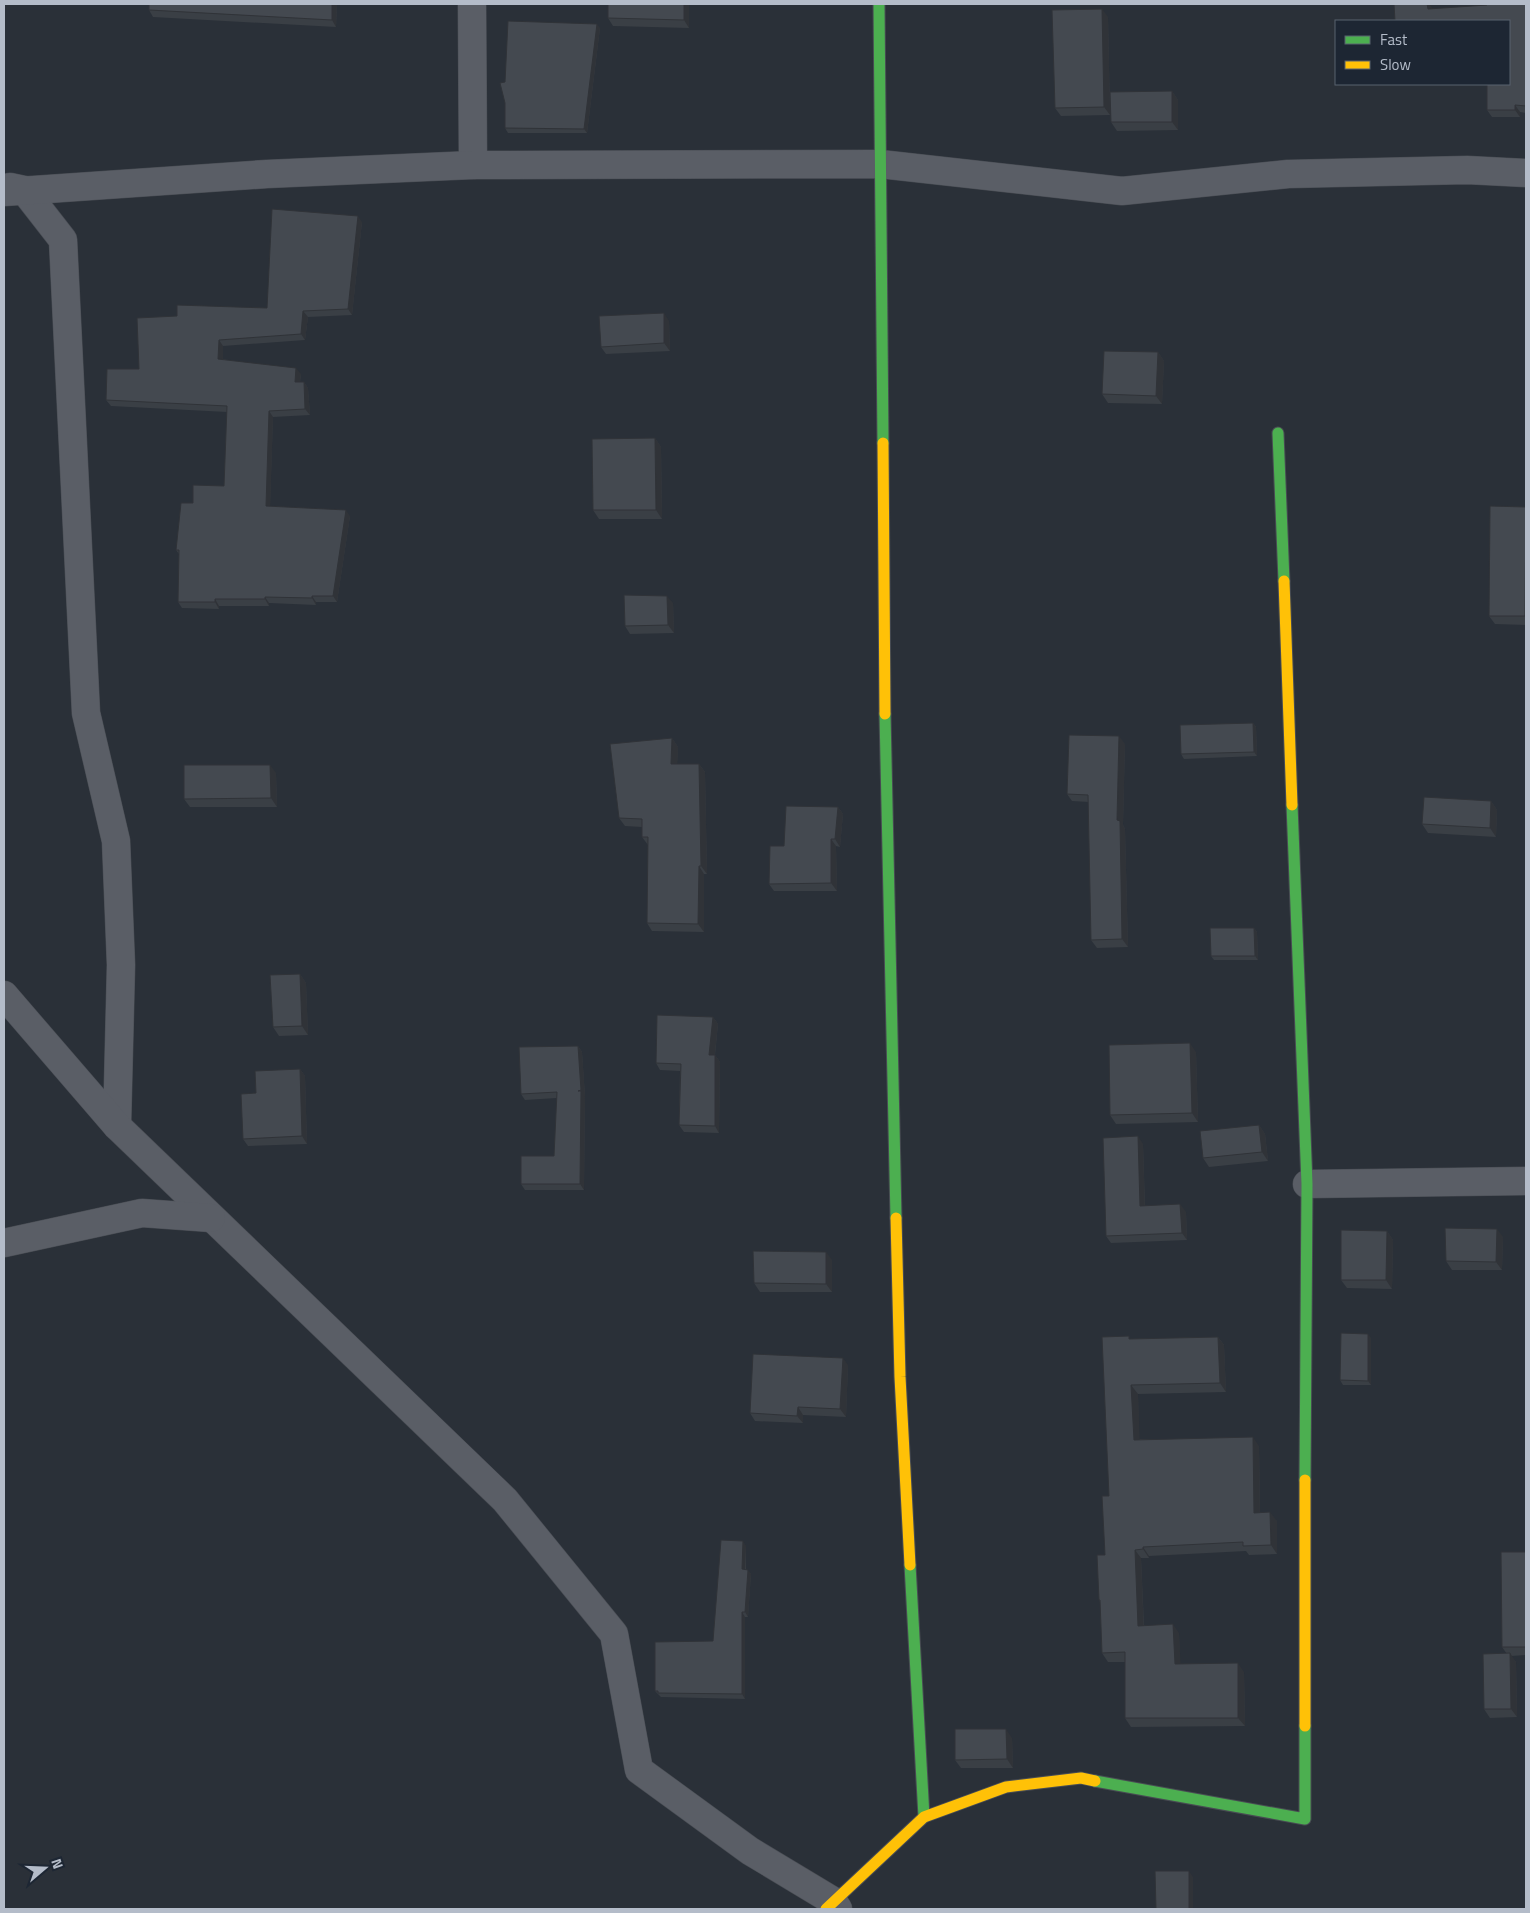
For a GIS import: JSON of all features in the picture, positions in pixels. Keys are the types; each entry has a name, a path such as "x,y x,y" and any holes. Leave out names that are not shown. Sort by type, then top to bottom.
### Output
{"street":[{"path":"472,4 473,165"},
{"path":"879,4 884,702 900,1377 924,1817"},
{"path":"10,189 267,174 473,165 880,164 1122,191 1288,174 1466,170 1526,172"},
{"path":"10,189 63,240 86,713 116,841 121,965 117,1126"},
{"path":"4,995 117,1126 505,1500 614,1634 639,1770 832,1906 924,1817 1006,1787 1081,1778 1305,1819 1307,1184 1278,433"},
{"path":"1307,1184 1526,1180"},
{"path":"4,1243 142,1213 211,1218"}],"building":[{"path":"149,4 332,4 332,20 149,10"},
{"path":"608,4 684,4 684,20 608,18"},
{"path":"1394,4 1427,4 1428,9 1487,4 1526,4 1526,106 1515,105 1515,110 1487,110 1487,85 1510,85 1510,20 1395,20"},
{"path":"1102,9 1104,107 1055,108 1052,10"},
{"path":"508,21 597,24 584,129 505,128 505,103 500,83 505,82"},
{"path":"1172,91 1172,122 1111,122 1110,92"},
{"path":"272,209 358,216 348,309 303,311 301,334 219,340 218,359 296,368 295,382 304,382 305,409 269,411 266,506 346,510 333,596 312,596 312,598 265,597 265,599 215,599 215,602 178,602 179,550 176,550 181,503 193,503 193,485 224,486 227,406 106,400 107,369 139,369 137,318 177,316 177,305 267,308"},
{"path":"664,313 664,343 601,347 599,316"},
{"path":"1104,351 1158,352 1156,396 1102,394"},
{"path":"655,438 656,510 593,510 592,439"},
{"path":"1490,506 1526,507 1525,616 1489,616"},
{"path":"624,595 667,596 668,625 625,626"},
{"path":"1253,723 1254,752 1181,754 1180,725"},
{"path":"1069,735 1119,736 1117,820 1120,821 1122,939 1091,940 1088,795 1067,794"},
{"path":"672,738 671,764 699,764 701,866 699,866 698,924 647,923 648,837 642,837 642,819 619,818 610,744"},
{"path":"184,765 270,765 271,798 184,799"},
{"path":"1424,797 1491,801 1490,828 1422,824"},
{"path":"786,806 838,807 835,839 831,839 831,883 769,884 770,846 784,846"},
{"path":"1210,928 1254,928 1255,956 1211,956"},
{"path":"300,974 302,1026 273,1027 270,975"},
{"path":"657,1015 713,1017 709,1055 715,1055 715,1126 679,1125 681,1064 656,1063"},
{"path":"1190,1043 1192,1113 1110,1115 1109,1045"},
{"path":"578,1046 581,1090 578,1091 581,1091 580,1184 521,1184 521,1156 554,1156 557,1092 521,1094 519,1047"},
{"path":"300,1069 302,1136 243,1139 241,1094 256,1093 255,1071"},
{"path":"1259,1125 1262,1152 1203,1158 1200,1131"},
{"path":"1138,1136 1140,1206 1180,1204 1182,1233 1106,1236 1103,1138"},
{"path":"1445,1228 1497,1229 1496,1262 1446,1261"},
{"path":"1341,1230 1387,1231 1386,1280 1341,1280"},
{"path":"753,1251 826,1252 826,1284 754,1283"},
{"path":"1341,1333 1368,1334 1368,1381 1340,1380"},
{"path":"1129,1336 1129,1339 1218,1337 1220,1383 1131,1385 1134,1440 1253,1437 1254,1513 1270,1512 1271,1545 1243,1546 1243,1542 1143,1547 1143,1549 1135,1550 1138,1626 1173,1624 1175,1664 1238,1663 1238,1718 1125,1718 1125,1652 1102,1653 1097,1555 1105,1555 1102,1496 1109,1496 1102,1337"},
{"path":"753,1354 843,1358 840,1409 798,1407 797,1416 750,1413"},
{"path":"721,1540 743,1541 742,1569 748,1570 745,1612 742,1612 742,1694 658,1693 658,1691 655,1691 655,1642 713,1641"},
{"path":"1501,1552 1526,1552 1526,1647 1502,1647"},
{"path":"1510,1653 1511,1709 1484,1709 1483,1654"},
{"path":"955,1729 1006,1729 1007,1759 955,1760"},
{"path":"1155,1871 1189,1871 1189,1909 1156,1909"}],"traffic: fast":[{"path":"879,4 883,443"},
{"path":"1278,433 1284,581"},
{"path":"885,714 896,1218"},
{"path":"1292,805 1307,1184 1305,1480"},
{"path":"910,1565 924,1817"},
{"path":"1095,1781 1305,1819 1305,1726"}],"traffic: slow":[{"path":"883,443 885,714"},
{"path":"1284,581 1292,805"},
{"path":"896,1218 900,1377 910,1565"},
{"path":"1305,1480 1305,1726"},
{"path":"826,1909 924,1817 1006,1787 1081,1778 1095,1781"}]}
